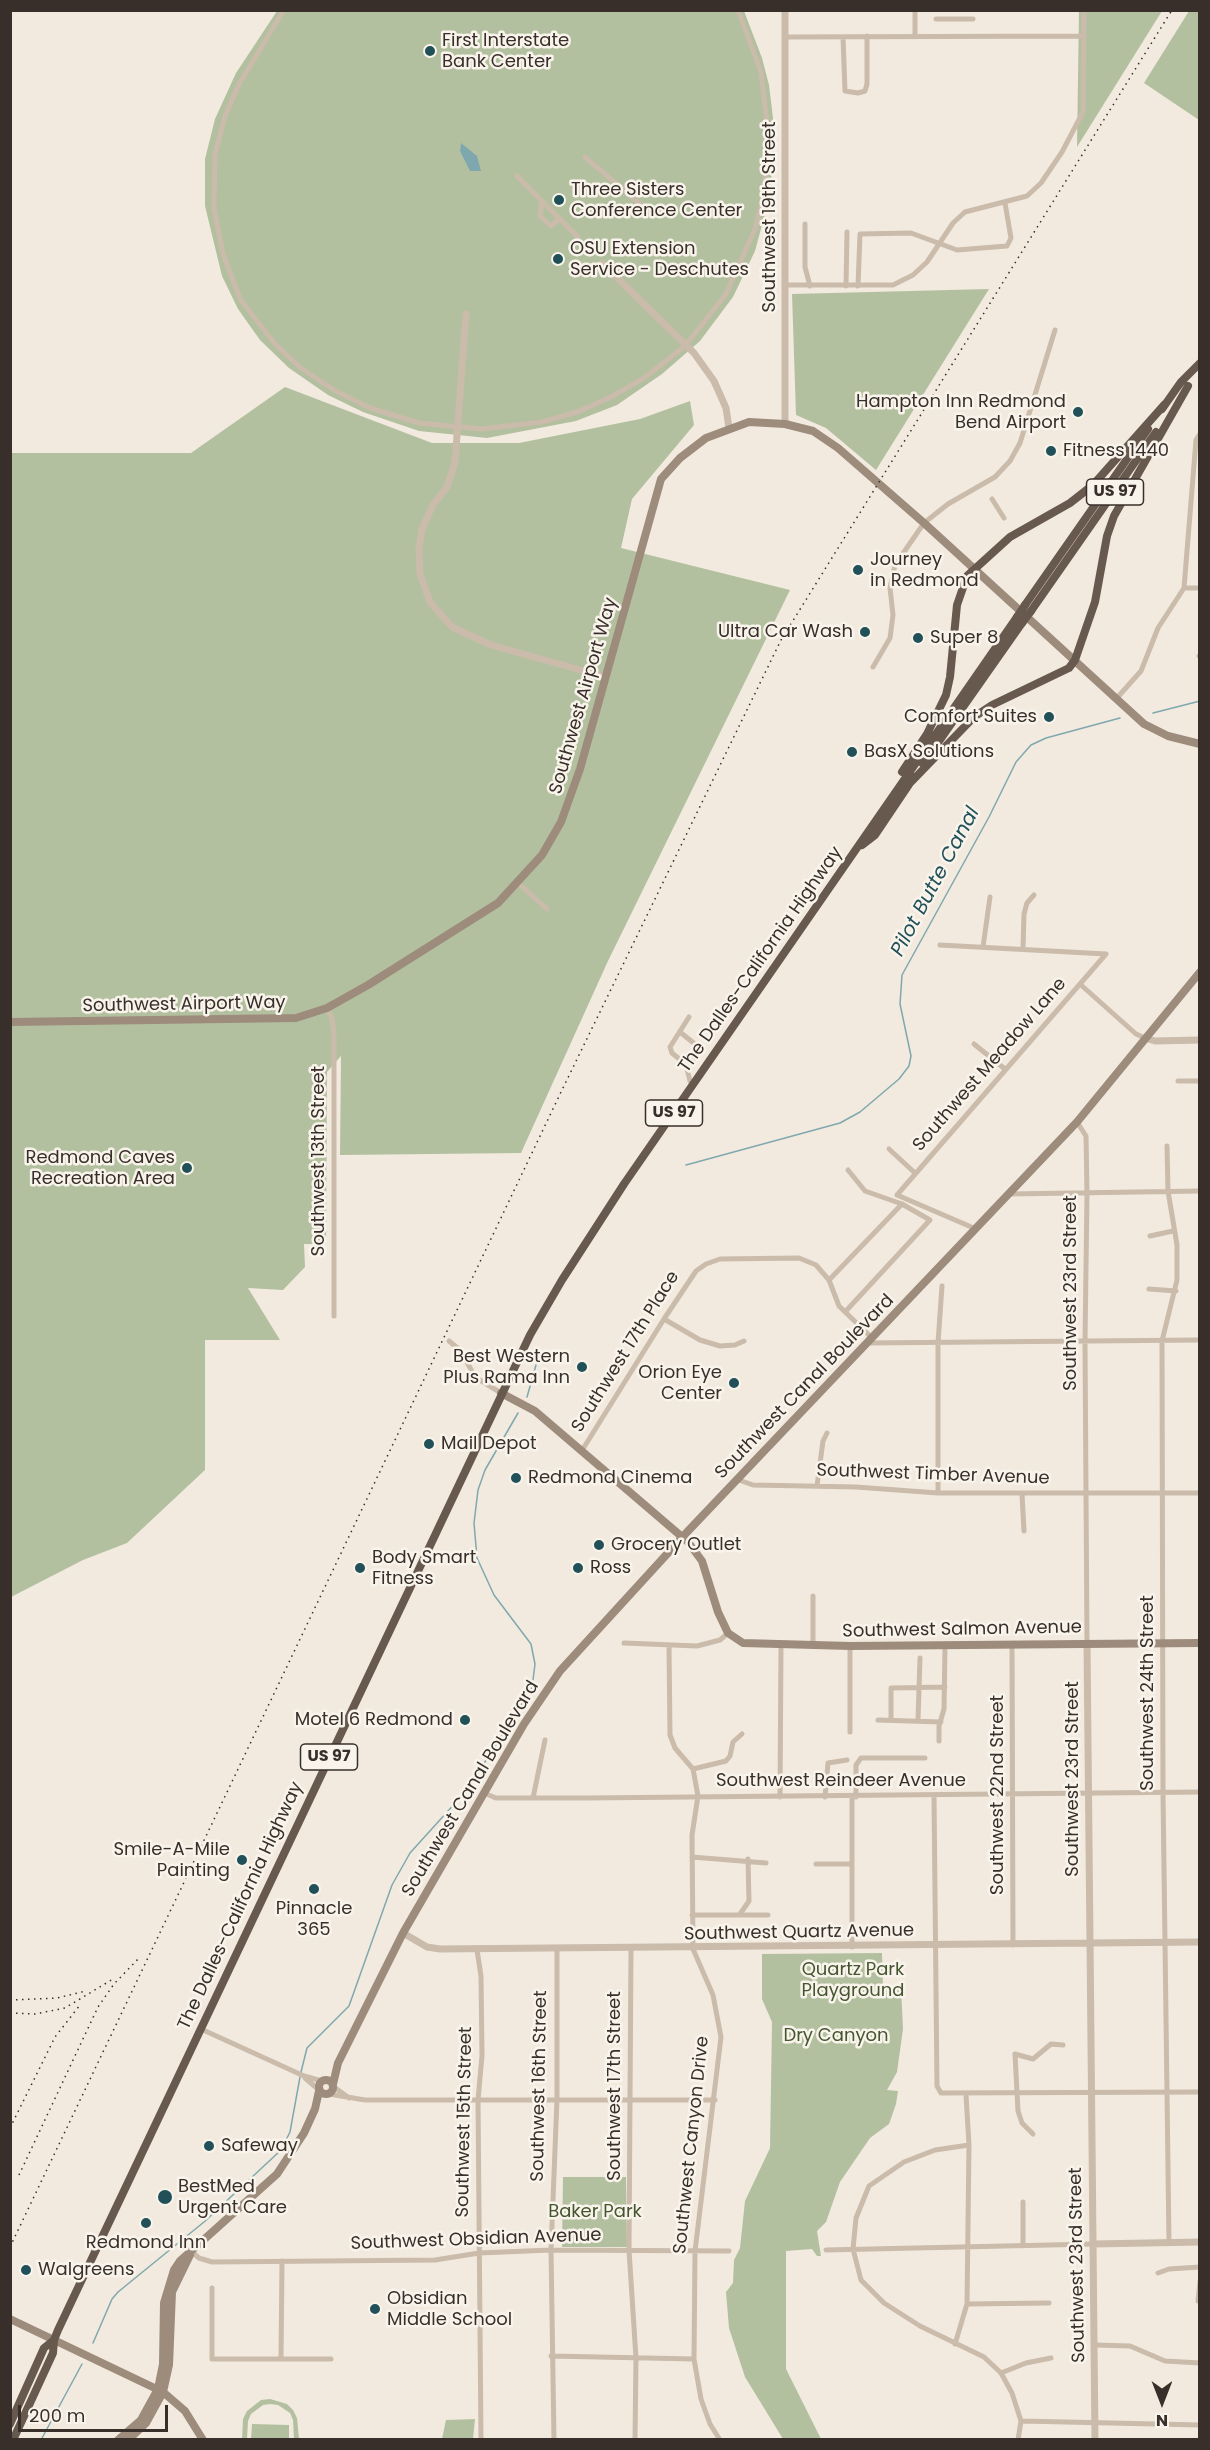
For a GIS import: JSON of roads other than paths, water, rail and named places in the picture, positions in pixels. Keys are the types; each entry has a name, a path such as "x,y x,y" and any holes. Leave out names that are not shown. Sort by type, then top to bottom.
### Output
{"highway":[{"name":"The Dalles-California Highway","path":"1028,608 1188,386 1197,367"},
{"name":"The Dalles-California Highway","path":"860,847 875,835 1165,404 1181,382 1197,367"},
{"path":"911,782 974,717 992,705 1069,669 1075,660 1095,602 1107,536 1114,516 1128,486 1175,413 1188,386"},
{"path":"879,814 889,792 927,734 946,695 950,677 957,604 967,576 1010,537 1070,503 1093,485 1165,404"},
{"name":"The Dalles-California Highway","path":"10,2424 45,2349 54,2340 501,1394 562,1280 694,1084 860,847 879,814 1020,620"},
{"name":"The Dalles-California Highway","path":"13,2439 53,2353 54,2340"}],"main road":[{"name":"Southwest Airport Way","path":"10,1022 287,1019 327,1008 464,926 498,903 542,855 561,822 580,769 662,479 689,451 706,438 749,422 785,424 813,431 838,448 1144,723 1168,736 1200,744"},
{"name":"Southwest Canal Boulevard","path":"128,2439 146,2423 160,2391 166,2291 174,2270 277,2174 297,2146 403,1933 524,1724 554,1679 577,1650 682,1537 739,1480 1077,1122 1200,972"},
{"path":"501,1394 535,1411 682,1537 702,1561 728,1633"},
{"name":"Southwest Salmon Avenue","path":"728,1633 743,1643 782,1646 1200,1643"},
{"path":"10,2319 160,2391 185,2411 203,2439"},
{"name":"Southwest Canal Boulevard","path":"118,2439 141,2420 160,2391"}],"street":[{"path":"284,10 239,84 225,116 215,154 216,219 223,254 240,299 275,344 302,369 334,390 394,417 458,429 516,426 577,412 644,378 685,346 726,294 752,237 763,200 768,166 767,114 761,72 738,10"},
{"name":"Southwest 19th Street","path":"785,10 785,424"},
{"path":"915,10 915,36"},
{"path":"785,285 893,285 913,275 927,262 953,223 965,212 1028,196 1041,183 1074,132 1083,112 1084,10"},
{"path":"936,19 973,19"},
{"path":"843,37 845,91 858,93 865,91 867,84 867,36"},
{"path":"785,37 1083,36"},
{"path":"585,156 646,209"},
{"path":"517,176 578,237"},
{"path":"542,202 540,216 551,226 559,219"},
{"path":"858,286 860,234 911,233 957,250 1007,246 1011,238 1005,203"},
{"path":"805,224 805,267 810,286"},
{"path":"846,286 847,232"},
{"path":"602,263 694,353 714,381 726,408 729,428"},
{"path":"466,314 455,462 447,487 433,505 422,530 420,574 430,602 452,627 491,645 606,677"},
{"path":"873,667 890,638 893,615 890,588 896,565 924,523 948,504 995,477 1010,461 1020,443 1054,330"},
{"path":"1116,699 1141,671 1158,628 1184,588 1196,440 1200,434"},
{"path":"992,499 1004,518"},
{"path":"1184,588 1200,588"},
{"path":"518,883 547,909"},
{"path":"940,945 1023,949 1024,914 1027,903 1034,895"},
{"path":"983,947 990,897"},
{"name":"Southwest Meadow Lane","path":"976,1229 897,1195 1106,954 1023,949"},
{"path":"1080,985 1136,1034 1155,1041 1200,1040"},
{"name":"Southwest 13th Street","path":"327,1008 334,1036 334,1316"},
{"path":"689,1017 670,1050 688,1066 690,1081 694,1084"},
{"path":"680,1032 701,1049 688,1066"},
{"path":"974,1044 1005,1068"},
{"path":"1178,1080 1200,1081"},
{"name":"Southwest 23rd Street","path":"1077,1122 1086,1136 1087,1194 1085,1342 1090,2093 1094,2244 1095,2439"},
{"name":"Southwest 24th Street","path":"1167,1146 1168,1191 1177,1245 1176,1291 1166,1319 1162,1341 1163,1793 1169,2242"},
{"path":"889,1149 915,1173"},
{"path":"845,1312 930,1220 902,1204 865,1191 848,1170"},
{"path":"1009,1194 1200,1191"},
{"path":"829,1280 902,1204"},
{"path":"1150,1236 1173,1231"},
{"name":"Southwest 17th Place","path":"581,1452 664,1319 696,1271 706,1264 720,1259 799,1258 816,1265 829,1280 839,1306 869,1340"},
{"path":"938,1493 938,1343 942,1286"},
{"path":"1149,1289 1176,1291"},
{"path":"664,1319 710,1343 735,1345 744,1341"},
{"path":"869,1340 938,1343 1200,1340"},
{"path":"449,1341 461,1351 475,1377 501,1394"},
{"path":"817,1486 823,1441 827,1433"},
{"name":"Southwest Timber Avenue","path":"739,1480 753,1485 938,1493 1200,1493"},
{"path":"1022,1494 1024,1531"},
{"path":"813,1596 813,1646"},
{"path":"624,1643 669,1646 708,1644 728,1633"},
{"name":"Southwest Canyon Drive","path":"669,1646 670,1735 675,1748 693,1769 698,1796 692,1835 693,1949 713,1995 720,2024 720,2052 715,2100 695,2251 694,2359 701,2399 710,2424 720,2439"},
{"path":"780,1797 782,1646"},
{"path":"850,1646 850,1732"},
{"path":"939,1741 945,1688 945,1646"},
{"name":"Southwest 22nd Street","path":"1012,1646 1012,1945"},
{"path":"918,1720 920,1658"},
{"path":"891,1720 891,1688 945,1688"},
{"path":"878,1720 941,1722"},
{"path":"693,1769 726,1761 730,1756 733,1742 742,1734"},
{"path":"533,1798 545,1740"},
{"path":"852,1947 855,1765 861,1758 925,1758"},
{"path":"825,1797 828,1762 847,1760"},
{"name":"Southwest Reindeer Avenue","path":"484,1793 496,1798 533,1798 854,1797 1200,1792"},
{"path":"934,1796 938,2090 946,2095 1200,2092"},
{"path":"692,1857 748,1859 766,1863"},
{"path":"740,1914 748,1901 748,1859"},
{"path":"816,1864 852,1864"},
{"path":"692,1915 768,1916"},
{"name":"Southwest Quartz Avenue","path":"403,1933 432,1948 477,1950 1200,1942"},
{"name":"Southwest 16th Street","path":"554,2439 551,2250 557,2099 557,1949"},
{"name":"Southwest 17th Street","path":"631,1949 629,2250 636,2358 635,2439"},
{"name":"Southwest 15th Street","path":"477,1950 482,2044 478,2100 481,2439"},
{"path":"201,2029 349,2098 715,2100"},
{"path":"1033,2134 1022,2122 1016,2094 1015,2054 1034,2059 1051,2044 1063,2045"},
{"path":"955,2344 967,2304 969,2145 966,2095"},
{"path":"969,2145 935,2151 904,2163 869,2186 856,2218 853,2249 861,2280 884,2303 955,2344 984,2357 1001,2373 1012,2393 1021,2421 1018,2439"},
{"path":"1023,2202 1023,2246"},
{"path":"826,2250 1199,2243"},
{"name":"Southwest Obsidian Avenue","path":"192,2252 199,2258 212,2262 435,2260 479,2253 551,2250 729,2251"},
{"path":"282,2261 282,2359"},
{"path":"1158,2273 1169,2269 1200,2267"},
{"path":"1198,2301 1200,2281"},
{"path":"212,2288 212,2359 331,2359"},
{"path":"967,2304 1049,2303"},
{"path":"1095,2346 1130,2346 1166,2361 1200,2363"},
{"path":"551,2356 694,2359"},
{"path":"1001,2373 1026,2362 1051,2358"},
{"path":"1021,2421 1200,2425"}],"water":[{"path":"461,143 477,156 481,171 470,171 460,151"}],"waterway":[{"name":"Pilot Butte Canal","path":"1153,713 1200,701"},
{"name":"Pilot Butte Canal","path":"686,1165 840,1123 860,1112 899,1079 909,1066 911,1056 900,1004 902,975 989,817 1016,762 1031,745 1046,738 1120,718"},
{"name":"Pilot Butte Canal","path":"527,1397 536,1365"},
{"name":"Pilot Butte Canal","path":"301,2072 307,2048 349,2006 392,1885 410,1853 467,1790 532,1688 535,1664 531,1644 494,1595 477,1558 474,1523 478,1490 485,1470 518,1413"},
{"name":"Pilot Butte Canal","path":"93,2343 112,2299 118,2292 204,2222 281,2150 290,2132 300,2077"},
{"name":"Pilot Butte Canal","path":"41,2440 82,2364"}],"railway":[{"path":"10,2247 562,1090 781,640 1172,10"},
{"path":"19,2175 98,2007 114,1984 140,1957"},
{"path":"10,2013 35,2014 65,2008 113,1979"},
{"path":"10,2000 57,1998 86,1991"},
{"path":"10,2128 55,2037 80,2005"}],"place":[{"name":"First Interstate Bank Center","path":"430,51"},
{"name":"Three Sisters Conference Center","path":"559,200"},
{"name":"OSU Extension Service - Deschutes","path":"558,259"},
{"name":"Hampton Inn Redmond Bend Airport","path":"1078,412"},
{"name":"Fitness 1440","path":"1051,451"},
{"name":"Journey in Redmond","path":"858,570"},
{"name":"Ultra Car Wash","path":"865,632"},
{"name":"Super 8","path":"918,638"},
{"name":"Comfort Suites","path":"1049,717"},
{"name":"BasX Solutions","path":"852,752"},
{"name":"Redmond Caves Recreation Area","path":"187,1168"},
{"name":"Best Western Plus Rama Inn","path":"582,1367"},
{"name":"Orion Eye Center","path":"734,1383"},
{"name":"Mail Depot","path":"429,1444"},
{"name":"Redmond Cinema","path":"516,1478"},
{"name":"Grocery Outlet","path":"599,1545"},
{"name":"Body Smart Fitness","path":"360,1568"},
{"name":"Ross","path":"578,1568"},
{"name":"Motel 6 Redmond","path":"465,1720"},
{"name":"Smile-A-Mile Painting","path":"242,1860"},
{"name":"Pinnacle 365","path":"314,1889"},
{"name":"Safeway","path":"209,2146"},
{"name":"BestMed Urgent Care","path":"165,2197"},
{"name":"Redmond Inn","path":"146,2223"},
{"name":"Walgreens","path":"26,2270"},
{"name":"Obsidian Middle School","path":"375,2309"}],"park label":[{"name":"Quartz Park Playground","path":"853,1980"},
{"name":"Dry Canyon","path":"836,2036"},
{"name":"Baker Park","path":"595,2212"}]}
